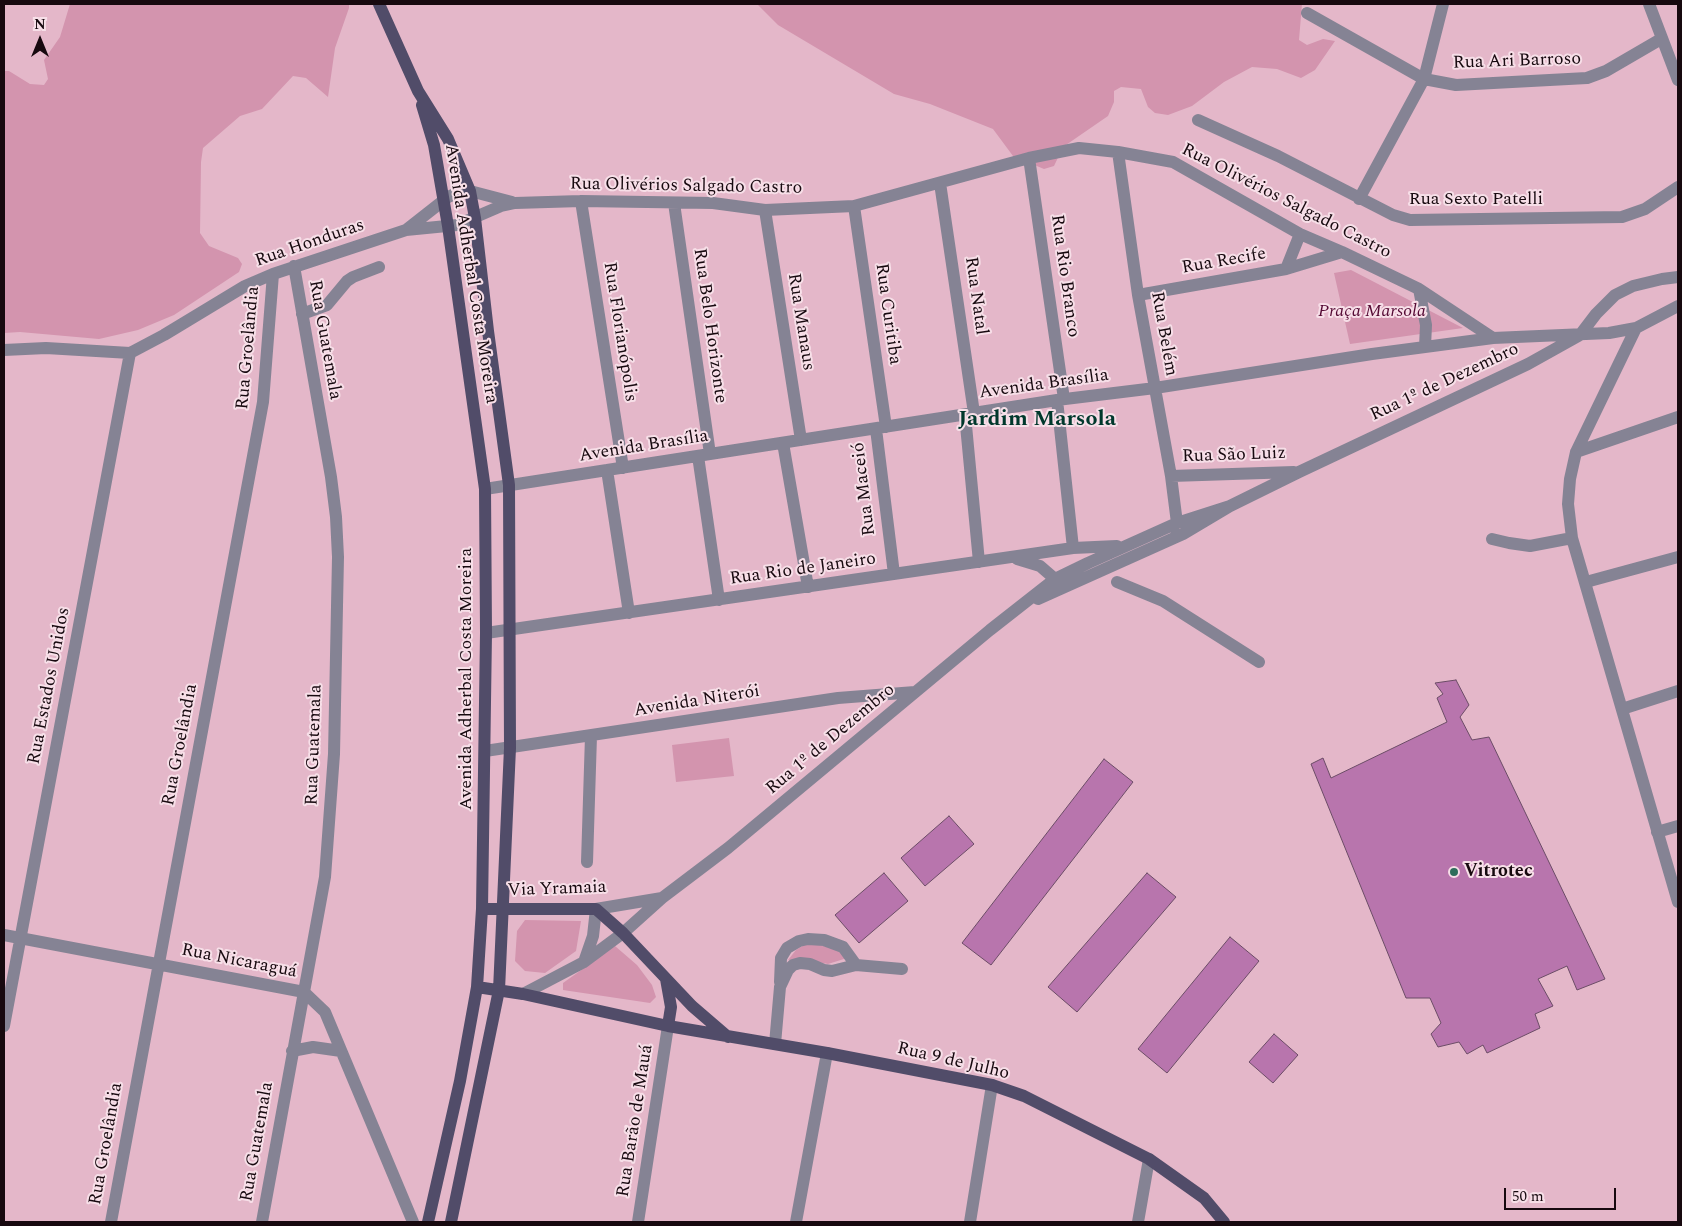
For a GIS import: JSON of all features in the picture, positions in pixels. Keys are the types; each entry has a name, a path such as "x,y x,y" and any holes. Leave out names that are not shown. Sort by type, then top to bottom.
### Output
{"main road":[{"path":"379,4 418,90"},
{"name":"Avenida Adherbal Costa Moreira","path":"418,90 448,139 470,192 510,485 510,748 499,990 495,1017 477,1092 451,1222"},
{"name":"Avenida Adherbal Costa Moreira","path":"418,90 434,145 444,201 485,489 485,751 482,909 477,988 460,1082 428,1222"},
{"name":"Via Yramaia","path":"482,909 596,909"},
{"path":"596,909 623,933 692,1006 728,1037"},
{"path":"665,977 671,1007 668,1026"},
{"name":"Rua 9 de Julho","path":"477,988 523,994 668,1026 827,1053 992,1085 1024,1096 1148,1159 1204,1198 1224,1222"}],"street":[{"path":"1359,199 1424,79 1443,4"},
{"path":"1649,4 1678,80"},
{"name":"Rua Ari Barroso","path":"1307,13 1424,79 1456,85 1587,78 1606,71 1661,39"},
{"name":"Rua Sexto Patelli","path":"1198,120 1278,156 1359,199 1393,215 1410,220 1622,217 1645,209 1678,187"},
{"name":"Rua Olivérios Salgado Castro","path":"515,203 581,201 713,203 765,210 854,206 1029,158 1079,148 1118,152 1173,162 1300,234 1419,289 1493,338"},
{"name":"Rua Belém","path":"1118,152 1138,295 1177,523"},
{"name":"Rua Rio Branco","path":"1029,158 1060,400 1073,548"},
{"name":"Rua Natal","path":"940,183 970,414 979,562"},
{"path":"406,230 459,192 470,192 515,203"},
{"name":"Rua Florianópolis","path":"581,201 623,468"},
{"path":"406,230 448,226 475,218 501,206 515,203"},
{"name":"Rua Belo Horizonte","path":"674,203 719,600"},
{"name":"Rua Curitiba","path":"854,206 881,428"},
{"name":"Rua Manaus","path":"765,210 801,440"},
{"name":"Rua Honduras","path":"130,353 164,335 245,286 294,266 406,230"},
{"name":"Rua Recife","path":"1286,269 1300,234"},
{"name":"Rua Recife","path":"1138,295 1286,269 1342,252"},
{"name":"Rua Guatemala","path":"262,1222 325,877 329,843 334,754 338,557 336,517 331,477 294,266"},
{"path":"302,314 327,305 347,281 379,267"},
{"name":"Rua Groelândia","path":"111,1222 263,402 273,274"},
{"path":"1580,335 1596,314 1615,295 1633,286 1678,277"},
{"path":"1419,289 1426,326 1425,347"},
{"name":"Rua 1º de Dezembro","path":"1054,580 1144,551 1183,534 1230,506 1509,374 1580,335 1609,333 1636,328 1678,306"},
{"path":"1636,328 1576,452 1570,479 1569,496 1572,538 1678,902"},
{"name":"Avenida Brasília","path":"485,489 1060,400 1155,388 1425,347 1493,338 1580,335"},
{"path":"4,350 46,348 130,353"},
{"name":"Rua Estados Unidos","path":"4,1026 130,353"},
{"path":"1576,452 1678,417"},
{"name":"Rua Maceió","path":"881,428 894,574"},
{"path":"783,443 808,587"},
{"path":"607,470 629,613"},
{"name":"Rua São Luiz","path":"1170,476 1299,472"},
{"name":"Rua 1º de Dezembro","path":"523,994 584,962 623,933 662,898 728,848 915,692 1054,580 1177,523 1230,506"},
{"path":"1144,551 1177,523"},
{"path":"1492,538 1530,546 1572,538"},
{"name":"Rua Rio de Janeiro","path":"486,633 1073,548 1126,546"},
{"path":"1054,580 1053,557 1059,550"},
{"path":"1586,582 1678,557"},
{"path":"1012,558 1040,566 1054,580"},
{"path":"1117,582 1162,601 1259,662"},
{"name":"Avenida Niterói","path":"485,751 838,698 915,692"},
{"path":"1622,709 1678,692"},
{"path":"586,862 591,736"},
{"path":"1657,832 1678,826"},
{"name":"Via Yramaia","path":"596,909 662,898"},
{"path":"584,962 593,936 596,909"},
{"name":"Rua Nicaraguá","path":"4,935 304,992 325,1012 413,1222"},
{"path":"776,1044 780,987 779,971 781,958 787,948 799,941 808,939 836,944 846,951 856,965"},
{"path":"780,987 788,970 793,965 800,963 832,971 856,965 902,969"},
{"name":"Rua Barão de Mauá","path":"638,1222 668,1026"},
{"path":"292,1051 314,1046 340,1051"},
{"path":"796,1222 827,1053"},
{"path":"970,1222 992,1085"},
{"path":"1138,1222 1148,1159"}],"green space":[{"path":"70,4 349,4 335,48 328,97 306,78 293,76 262,109 240,116 203,148 201,162 200,233 209,246 238,258 242,264 239,272 174,315 138,330 99,339 20,332 4,333 4,71 9,71 30,84 44,85 48,79 44,60 60,37"},
{"path":"757,4 1302,4 1299,40 1307,45 1323,39 1335,41 1315,70 1301,78 1277,69 1252,67 1224,82 1192,106 1168,115 1155,113 1148,107 1141,89 1121,87 1114,91 1114,102 1108,116 1063,147 1054,166 1044,169 1013,156 993,129 930,104 894,94 778,25"},
{"name":"Praça Marsola","path":"1351,270 1463,328 1350,344 1334,273"},
{"path":"729,738 734,776 676,782 672,745"},
{"path":"525,920 581,921 576,951 545,973 525,971 515,961 517,931"},
{"path":"804,945 820,945 841,951 847,958 828,964 801,959 788,960 796,950"},
{"path":"615,946 637,965 652,985 656,997 650,1003 563,990 563,983"}],"building":[{"name":"Vitrotec","path":"1456,680 1469,705 1460,717 1472,740 1489,737 1605,979 1577,990 1567,966 1538,979 1553,1006 1535,1014 1540,1028 1487,1053 1483,1045 1467,1054 1459,1042 1438,1047 1431,1034 1441,1023 1430,998 1406,998 1311,764 1323,758 1331,778 1447,722 1437,698 1443,694 1435,683"},
{"path":"1104,759 1133,782 991,965 962,943"},
{"path":"949,816 974,844 925,886 901,858"},
{"path":"884,873 908,901 859,943 835,915"},
{"path":"1147,873 1176,897 1077,1012 1048,987"},
{"path":"1230,937 1259,961 1167,1073 1138,1049"},
{"path":"1274,1034 1298,1055 1273,1083 1249,1062"}],"place":[{"name":"Vitrotec","path":"1454,872"}],"district":[{"name":"Jardim Marsola","path":"1037,421"}]}
